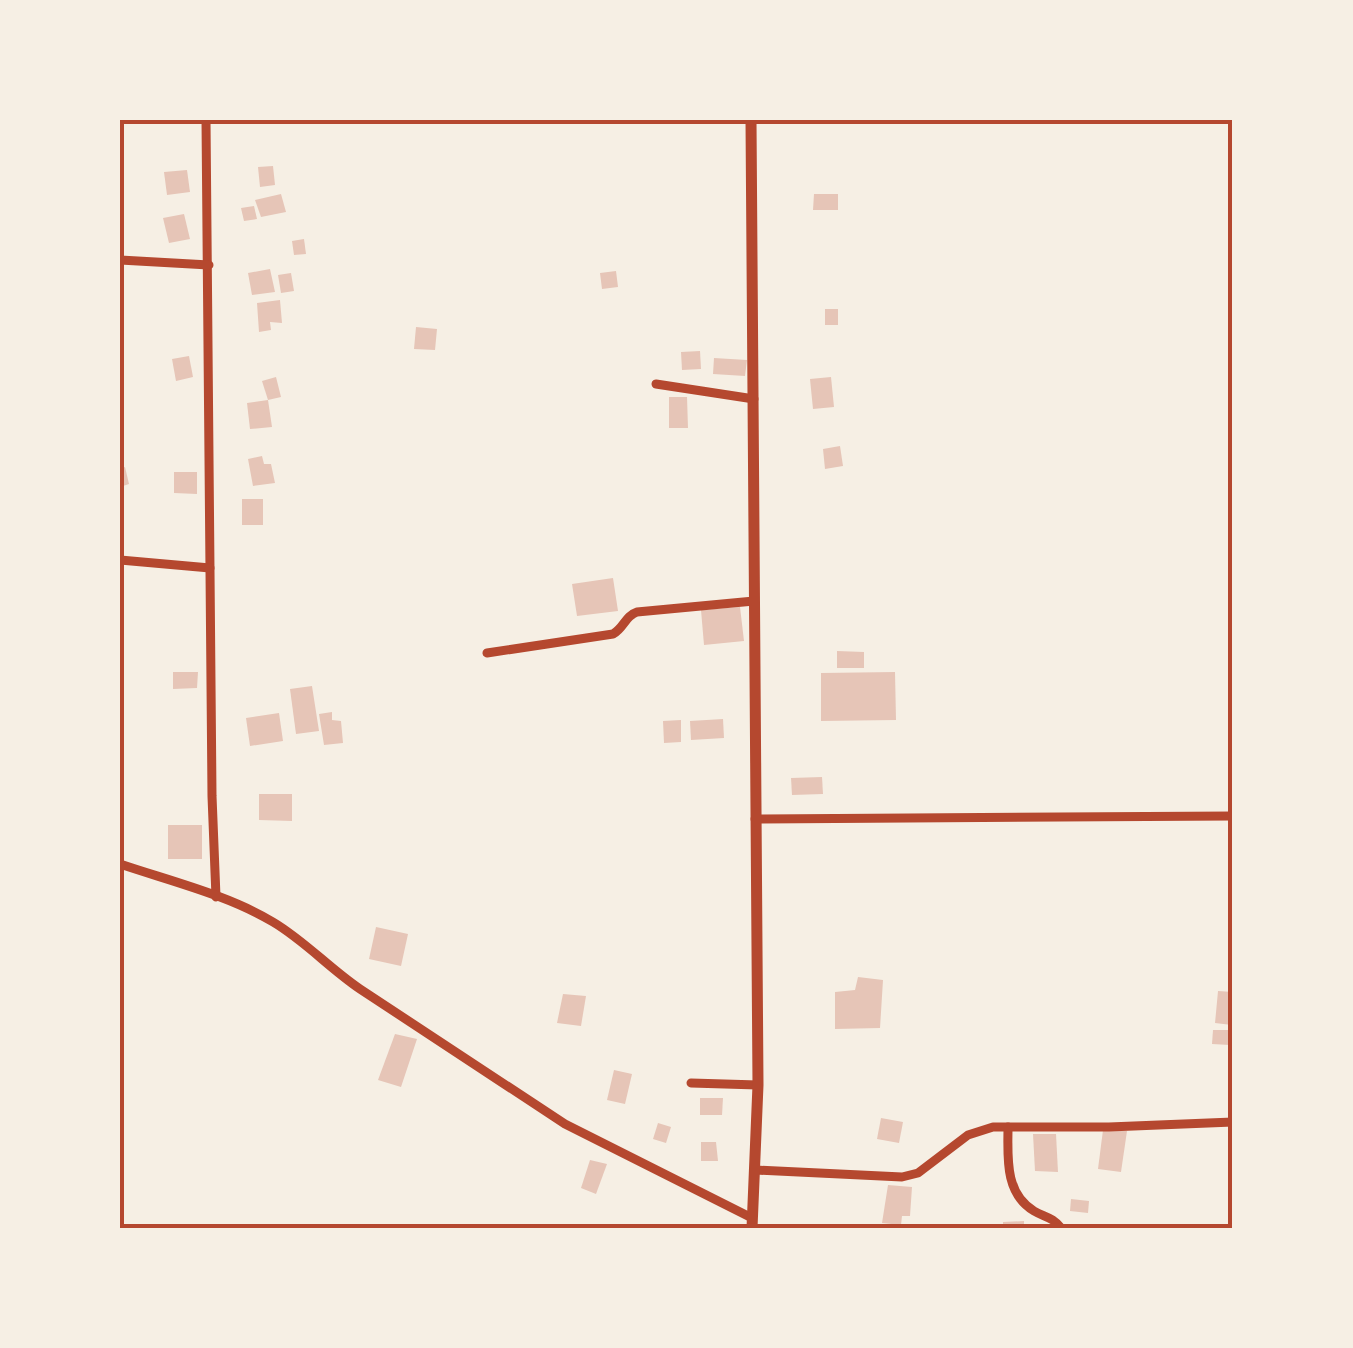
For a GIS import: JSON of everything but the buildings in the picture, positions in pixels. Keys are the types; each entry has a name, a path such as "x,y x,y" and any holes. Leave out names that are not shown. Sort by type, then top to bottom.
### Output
{"main road":[{"path":"751,120 758,1085 752,1223"}],"street":[{"path":"206,120 216,897"},
{"path":"120,260 208,264"},
{"path":"656,384 754,399"},
{"path":"120,560 210,568"},
{"path":"486,653 614,634 622,629 627,617 637,612 754,600"},
{"path":"754,819 1233,816"},
{"path":"120,864 268,919 304,942 332,970 564,1124 752,1223"},
{"path":"691,1083 758,1085"},
{"path":"756,1170 902,1177 918,1172 968,1135 993,1127 1233,1122"},
{"path":"1008,1127 1014,1190 1024,1202 1052,1218 1061,1228"}]}
